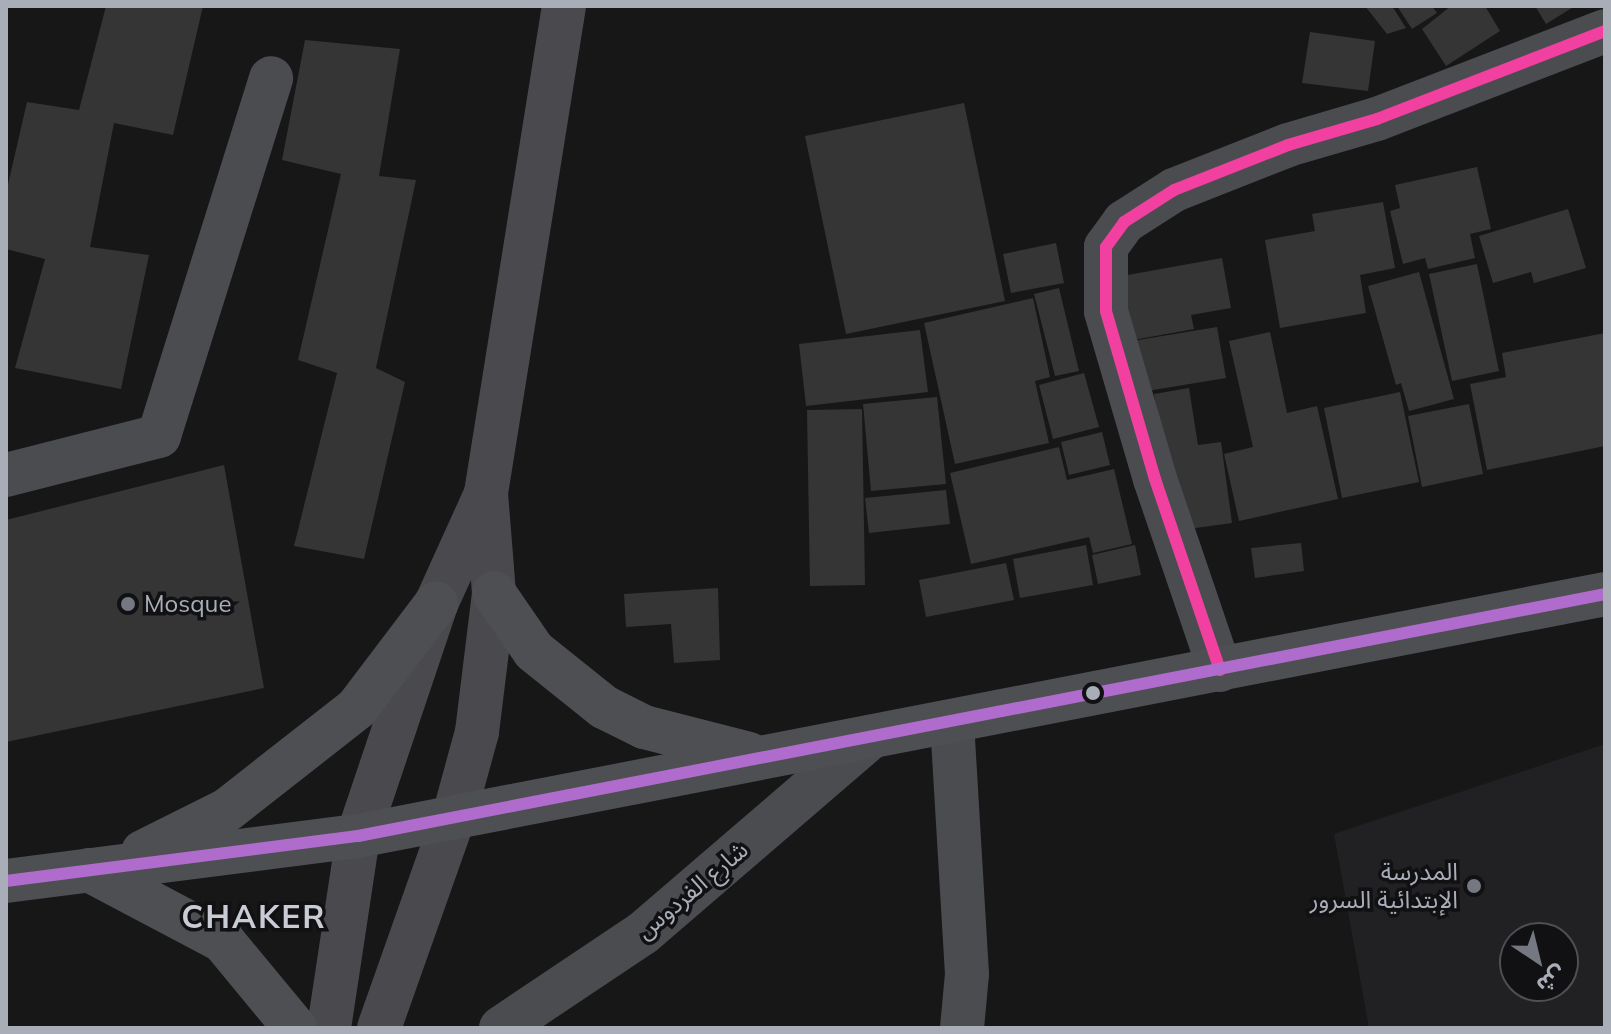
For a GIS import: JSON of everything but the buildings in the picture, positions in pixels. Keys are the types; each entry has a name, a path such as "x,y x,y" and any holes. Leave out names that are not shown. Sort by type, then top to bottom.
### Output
{"main road":[{"path":"379,1028 454,816 477,732 494,593 486,493 564,6"},
{"path":"329,1028 358,836 436,604 486,493"},
{"path":"494,593 534,651 604,707 644,727 763,757"},
{"path":"6,881 358,836 1605,594"},
{"path":"101,868 227,810 299,756 357,708 436,604"},
{"path":"101,868 223,941 295,1028"}],"street":[{"path":"1220,670 1155,479 1106,311 1106,247 1124,222 1174,190 1605,31"},
{"path":"6,475 159,436 271,78"},
{"path":"952,722 967,974 962,1028"},
{"name":"شارع الفردوس","path":"501,1028 643,933 871,737"}],"shaded area":[{"name":"المدرسة الإبتدائية السرور","path":"1605,744 1605,1028 1369,1028 1334,834"}],"transit line":[{"path":"1220,670 1155,479 1106,311 1106,247 1124,222 1174,190 1288,145 1377,119 1605,31"},
{"path":"6,881 358,836 1605,594"}],"place":[{"name":"Mosque","path":"128,604"},
{"name":"المدرسة الإبتدائية السرور","path":"1474,886"}],"district":[{"name":"CHAKER","path":"254,916"}]}
